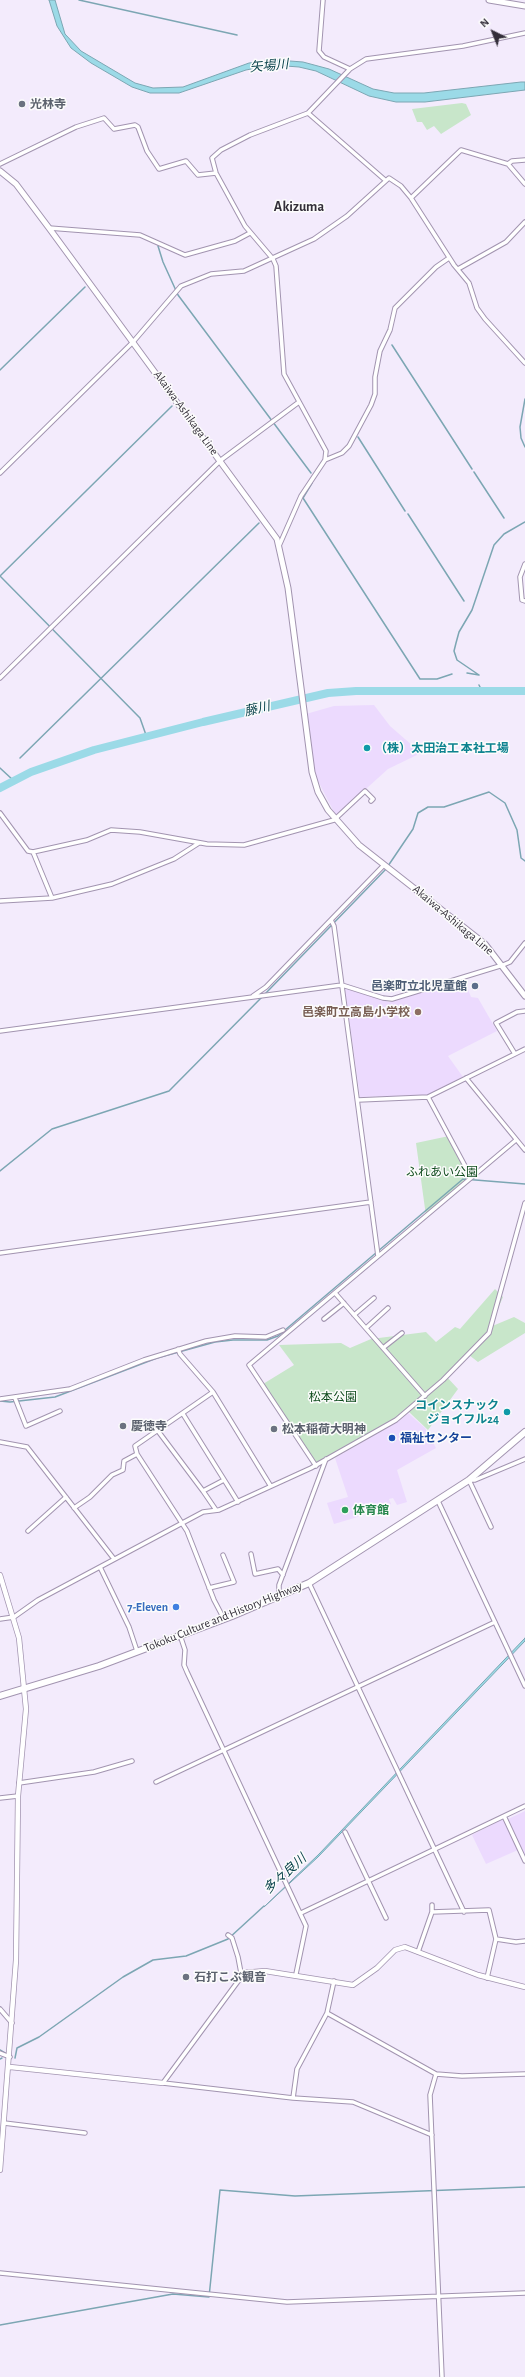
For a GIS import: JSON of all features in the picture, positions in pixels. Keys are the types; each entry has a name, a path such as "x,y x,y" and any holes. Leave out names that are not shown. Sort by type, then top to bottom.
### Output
{"highway":[{"name":"Tokoku Culture and History Highway","path":"0,1696 25,1690 99,1666 224,1619 309,1583 469,1480 525,1432"}],"main road":[{"path":"489,0 525,6"},
{"name":"Akaiwa-Ashikaga Line","path":"0,171 16,184 49,228 267,523 279,546 288,588 302,706 313,777 323,802 334,820 352,838 387,867 480,939 503,965 525,996"}],"street":[{"path":"323,0 319,33 319,51 329,60 350,69"},
{"path":"279,546 301,496 325,460 326,451 282,367 277,271 273,259 250,233 216,172 212,158 221,150 250,135 308,113 350,69 373,57 436,50 525,33"},
{"path":"308,113 385,180"},
{"path":"0,164 76,127 104,118 114,129 135,125 138,127 147,151 159,170 186,161 198,175 216,172"},
{"path":"411,198 461,150 508,164 525,184"},
{"path":"508,164 512,161 525,160"},
{"path":"0,473 133,342 181,286 211,274 244,271 273,259 333,227 389,178 393,179 411,198 449,258 469,284 477,308 485,319 525,363"},
{"path":"458,270 506,242 525,222"},
{"path":"49,228 140,235 185,255 235,241 250,233"},
{"path":"325,460 342,452 349,446 371,405 375,394 375,377 380,351 390,330 394,310 436,267 449,258"},
{"path":"0,678 221,460 299,402"},
{"path":"525,564 520,577 522,600 525,600"},
{"path":"0,813 28,851 34,852 87,840 111,830 140,832 199,843 244,844 334,820 365,791 373,799 371,801"},
{"path":"0,902 52,898 87,891 126,880 174,859 199,843"},
{"path":"34,852 52,898"},
{"path":"254,996 266,987 331,920 387,867"},
{"path":"331,920 334,926 378,1256"},
{"path":"0,1032 342,985 392,999 503,965 510,962 525,943"},
{"path":"515,1054 496,1023 517,1012 525,1011"},
{"path":"358,1100 428,1097 525,1049"},
{"path":"466,1078 525,1150"},
{"path":"428,1097 471,1177"},
{"path":"316,1466 249,1365 516,1140"},
{"path":"0,1253 371,1202"},
{"path":"0,1619 14,1617 38,1600 203,1512 216,1510 238,1502 270,1485 316,1466 396,1420 425,1396 486,1339 489,1333 525,1203"},
{"path":"335,1293 425,1396"},
{"path":"354,1315 374,1298"},
{"path":"324,1319 344,1303"},
{"path":"366,1328 388,1308"},
{"path":"0,1399 16,1398 70,1388 178,1349 220,1338 270,1336 283,1330"},
{"path":"383,1348 402,1333"},
{"path":"178,1349 180,1354 213,1392 270,1485"},
{"path":"213,1392 135,1446 137,1454 187,1531 209,1588 224,1619"},
{"path":"16,1398 26,1426 60,1411"},
{"path":"183,1414 238,1502"},
{"path":"158,1431 216,1510"},
{"path":"0,1442 27,1447 114,1559"},
{"path":"74,1508 90,1497 112,1475 124,1470 124,1461 137,1454"},
{"path":"491,1527 469,1480 475,1480 525,1459"},
{"path":"278,1597 279,1585 326,1460"},
{"path":"203,1491 224,1480"},
{"path":"28,1532 66,1497"},
{"path":"438,1501 525,1686"},
{"path":"251,1554 255,1574 278,1570 283,1575"},
{"path":"209,1588 234,1582 223,1555"},
{"path":"100,1567 129,1627 137,1651"},
{"path":"0,1574 14,1617 22,1658 26,1726 18,1796 16,1960 10,2067 2,2123 0,2170"},
{"path":"309,1583 464,1912"},
{"path":"156,1782 495,1622"},
{"path":"180,1635 185,1650 184,1665 187,1672 301,1912 306,1929 296,1974"},
{"path":"19,1783 94,1772 132,1761"},
{"path":"0,1798 18,1796"},
{"path":"301,1912 525,1806"},
{"path":"504,1816 525,1861"},
{"path":"345,1832 386,1918"},
{"path":"418,1952 432,1912 432,1906"},
{"path":"432,1912 489,1910 496,1939 487,1978"},
{"path":"163,2083 226,1998 241,1973 232,1938 228,1934"},
{"path":"496,1939 516,1942 525,1941"},
{"path":"241,1973 266,1971 296,1974 349,1985 358,1983 399,1948 418,1952 487,1978 525,1987"},
{"path":"293,2098 297,2069 304,2052 327,2013 334,1981"},
{"path":"0,2008 12,2023"},
{"path":"327,2013 436,2074 462,2076 525,2074"},
{"path":"0,2054 10,2057"},
{"path":"10,2067 293,2098 353,2102 432,2135"},
{"path":"436,2074 430,2095 442,2377"},
{"path":"2,2123 85,2133"},
{"path":"0,2273 288,2302 525,2293"}],"shaded area":[{"path":"374,705 390,726 421,753 388,769 336,816 316,777 306,714 334,706"},
{"name":"邑楽町立高島小学校","path":"464,980 471,997 478,998 497,1031 448,1056 463,1077 428,1095 360,1097 345,990 347,988 389,1002"},
{"path":"408,1413 425,1428 436,1448 397,1470 407,1502 397,1505 393,1498 389,1499 391,1504 361,1516 334,1524 327,1503 348,1497 335,1458 399,1421"},
{"path":"525,1811 525,1856 508,1819"},
{"path":"503,1819 518,1850 486,1864 472,1835"}],"green space":[{"path":"462,103 466,104 471,115 441,134 434,126 427,130 422,122 417,122 412,109"},
{"name":"ふれあい公園","path":"449,1136 471,1177 426,1216 416,1143"},
{"name":"松本公園","path":"495,1289 503,1297 490,1327 514,1317 525,1323 525,1333 478,1362 469,1355 446,1376 458,1389 428,1430 409,1412 411,1408 396,1420 317,1465 263,1384 294,1365 279,1345 341,1343 350,1348 371,1339 426,1332 436,1342 455,1327 460,1329"}],"water":[{"path":"49,0 55,0 65,34 81,51 135,83 153,88 183,87 249,63 277,60 303,62 329,69 373,89 394,93 424,93 521,82 525,82 525,90 425,102 396,102 369,96 316,71 299,67 272,65 246,70 179,93 150,93 132,87 91,63 71,48 57,26"},
{"path":"525,1638 525,1641 318,1857 264,1907 319,1854"}],"waterway":[{"path":"79,0 237,35"},
{"path":"158,246 163,262 178,295 311,473"},
{"path":"0,370 85,287"},
{"path":"392,345 472,469"},
{"path":"525,399 520,427 521,438 525,447"},
{"path":"146,735 140,718 0,576 172,406"},
{"path":"358,437 405,511"},
{"path":"474,472 504,518"},
{"path":"312,483 303,498 420,679 437,679 452,674"},
{"path":"408,514 464,601"},
{"path":"479,675 457,660 454,651 459,632 472,610 494,545 504,534 525,522"},
{"path":"20,758 259,523"},
{"path":"467,673 479,675"},
{"name":"藤川","path":"479,685 482,691"},
{"name":"藤川","path":"0,788 31,772 94,750 203,722 328,693 356,691 525,691"},
{"path":"0,768 13,780"},
{"path":"388,866 413,829 418,813 428,807 444,807 489,792 505,803 517,830 521,858 525,861"},
{"path":"265,994 386,869"},
{"path":"0,1171 52,1129 169,1091 262,997"},
{"path":"0,1401 10,1402 55,1397 157,1358 215,1342 233,1340 267,1340 278,1336 463,1179 525,1184"},
{"name":"多々良川","path":"15,2058 17,2048 39,2037 123,1977 153,1960 186,1956 228,1939 264,1906"},
{"name":"多々良川","path":"0,2050 5,2053"},
{"path":"0,2325 173,2294 209,2297 220,2190 295,2196 525,2187"}],"place":[{"name":"光林寺","path":"22,104"},
{"name":"（株）太田治工 本社工場","path":"367,748"},
{"name":"邑楽町立北児童館","path":"475,986"},
{"name":"邑楽町立高島小学校","path":"418,1012"},
{"name":"コインスナック ジョイフル24","path":"507,1412"},
{"name":"慶徳寺","path":"123,1426"},
{"name":"松本稲荷大明神","path":"274,1429"},
{"name":"福祉センター","path":"392,1438"},
{"name":"体育館","path":"345,1510"},
{"name":"7-Eleven","path":"176,1607"},
{"name":"石打こぶ観音","path":"186,1977"}],"district":[{"name":"Akizuma","path":"299,207"}],"water label":[{"name":"矢場川","path":"269,66"}]}
